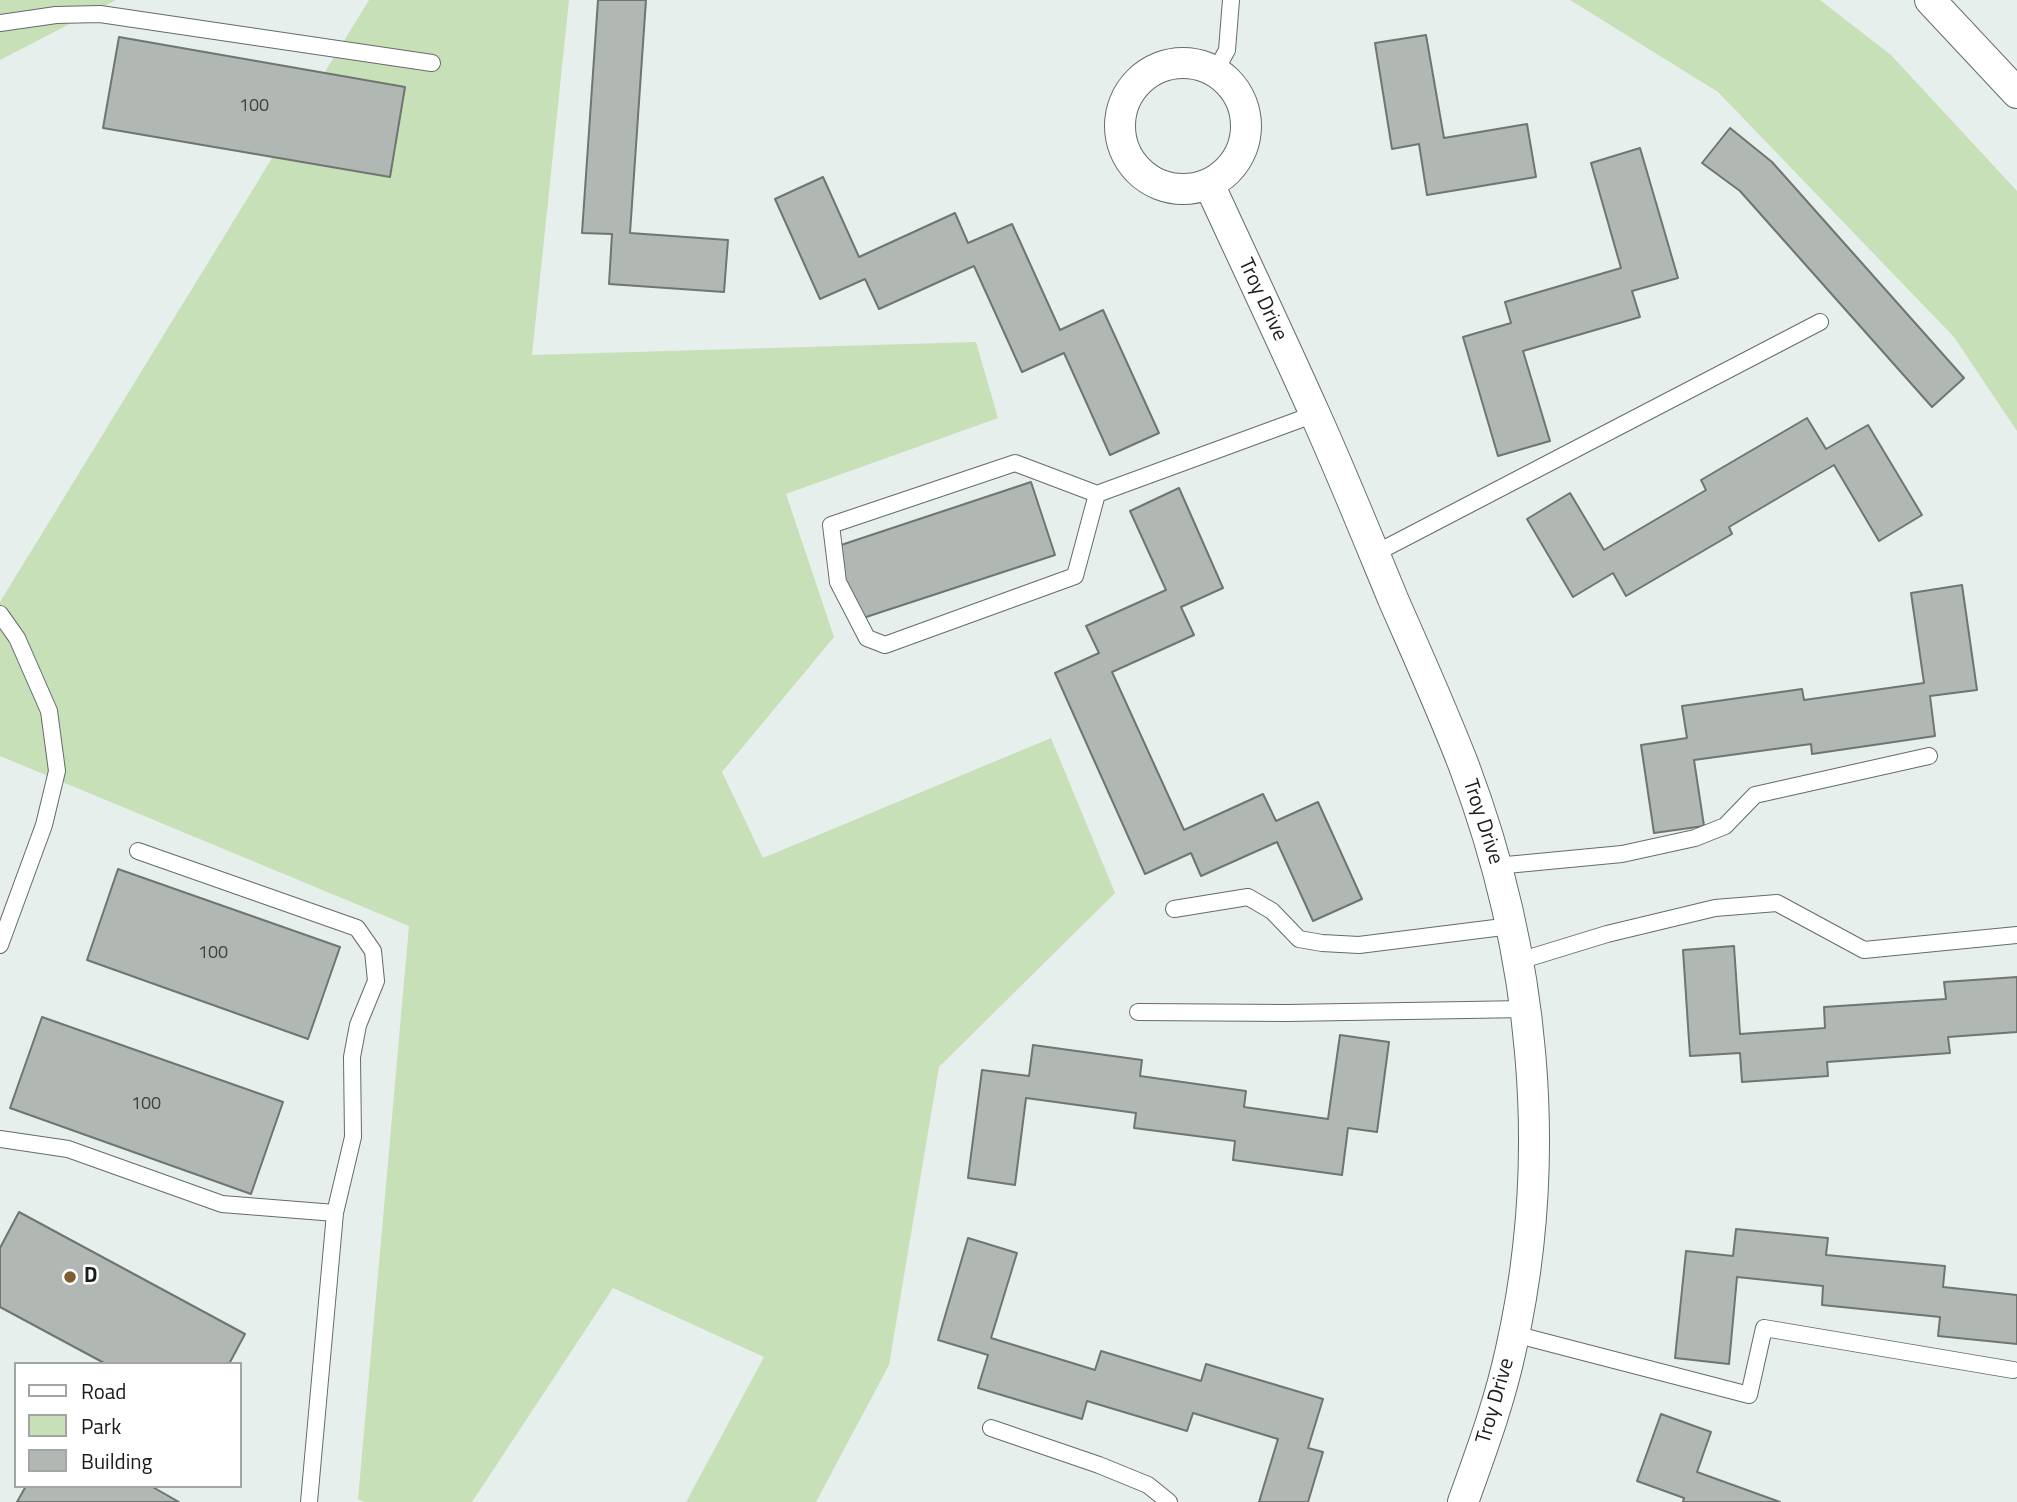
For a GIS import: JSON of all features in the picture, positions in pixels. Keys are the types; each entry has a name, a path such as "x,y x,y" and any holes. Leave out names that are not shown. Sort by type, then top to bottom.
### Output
{"street":[{"path":"1930,0 2017,93"},
{"path":"1173,63 1195,64 1215,72 1230,84 1240,101 1246,120 1245,139 1238,158 1225,173 1209,184 1188,190 1166,187 1147,178 1132,163 1122,144 1119,122 1124,102 1136,83 1153,70 1173,63"},
{"name":"Troy Drive","path":"1209,184 1315,414 1464,767 1496,866 1519,961 1532,1058 1535,1157 1528,1254 1514,1334 1482,1450 1463,1502"}],"lane":[{"path":"1215,72 1227,50 1231,0"},
{"path":"0,23 56,15 100,14 432,63"},
{"path":"1374,554 1820,322"},
{"path":"1097,494 1075,576 885,645 867,638 838,582 831,525 1015,463 1097,494 1315,414"},
{"path":"0,614 17,638 49,711 57,771 44,825 1,934"},
{"path":"1496,866 1622,854 1695,838 1725,826 1755,794 1929,756"},
{"path":"138,851 357,928 373,951 376,981 358,1025 352,1057 353,1137 335,1213 309,1502"},
{"path":"1174,909 1248,897 1272,911 1300,939 1322,943 1370,944 1511,926"},
{"path":"1519,961 1607,934 1715,908 1777,903 1864,950 2017,935"},
{"path":"1138,1012 1287,1013 1526,1009"},
{"path":"0,1139 68,1149 222,1204 335,1213"},
{"path":"1514,1334 1749,1395 1764,1328 2013,1370"},
{"path":"991,1428 1148,1485 1169,1502"}],"green space":[{"path":"0,0 116,0 0,60"},
{"path":"369,0 569,0 532,355 976,342 998,418 786,494 834,637 722,772 763,858 1051,738 1115,893 939,1067 889,1365 816,1502 686,1502 764,1357 613,1288 472,1502 364,1502 358,1499 409,926 0,756 0,602"},
{"path":"1570,0 1820,0 1891,55 2017,191 2017,431 1954,337 1718,92"}],"building":[{"path":"598,0 646,0 630,233 728,240 724,292 609,284 612,234 582,233"},
{"path":"1426,35 1444,138 1527,124 1536,177 1427,195 1419,144 1392,149 1375,43"},
{"path":"119,37 405,87 390,177 103,128"},
{"path":"1730,128 1772,162 1964,378 1932,407 1740,191 1702,163"},
{"path":"1640,148 1678,278 1632,291 1640,317 1523,351 1550,441 1498,456 1463,337 1511,323 1505,302 1621,268 1591,163"},
{"path":"823,177 859,257 955,213 968,243 1012,224 1060,330 1103,310 1159,433 1110,455 1064,353 1022,372 974,266 879,309 865,279 820,299 775,199"},
{"path":"1807,418 1826,449 1868,425 1922,515 1879,541 1834,465 1729,527 1732,534 1626,596 1613,573 1573,597 1527,519 1570,493 1604,550 1706,490 1701,480"},
{"path":"1031,482 1055,555 857,620 832,548"},
{"path":"1179,488 1223,588 1181,607 1194,635 1112,672 1184,830 1263,794 1276,821 1318,802 1362,899 1313,921 1277,842 1201,876 1191,853 1145,874 1055,673 1099,653 1086,626 1166,590 1130,511"},
{"path":"1962,585 1977,690 1930,696 1935,736 1812,754 1811,744 1694,760 1704,826 1654,833 1641,745 1687,738 1682,706 1802,689 1804,700 1924,683 1911,593"},
{"path":"118,869 340,947 308,1039 87,960"},
{"path":"1734,946 1740,1034 1825,1028 1824,1007 1946,999 1944,982 2017,977 2017,1032 1948,1037 1950,1053 1827,1062 1828,1076 1742,1082 1740,1053 1690,1056 1683,950"},
{"path":"42,1017 283,1102 251,1194 10,1108"},
{"path":"1340,1035 1389,1042 1377,1132 1348,1128 1342,1175 1233,1160 1235,1141 1134,1128 1136,1113 1026,1098 1015,1185 968,1178 982,1070 1029,1076 1033,1045 1142,1060 1140,1076 1246,1091 1244,1107 1328,1119"},
{"name":"D","path":"19,1212 245,1334 230,1362 102,1362 0,1307 0,1248"},
{"path":"1736,1229 1828,1238 1826,1255 1945,1266 1943,1287 2017,1295 2017,1344 1938,1336 1940,1317 1822,1305 1823,1286 1737,1277 1729,1364 1675,1358 1686,1251 1733,1256"},
{"path":"968,1238 1017,1253 991,1338 1095,1370 1101,1351 1201,1381 1206,1364 1323,1399 1308,1448 1323,1452 1308,1502 1259,1502 1278,1439 1193,1413 1187,1431 1087,1401 1082,1419 978,1388 988,1355 938,1340"},
{"path":"1661,1414 1711,1432 1697,1472 1780,1502 1683,1502 1684,1498 1637,1481"},
{"path":"25,1488 154,1488 179,1502 17,1502"}],"place":[{"name":"D","path":"70,1277"}]}
